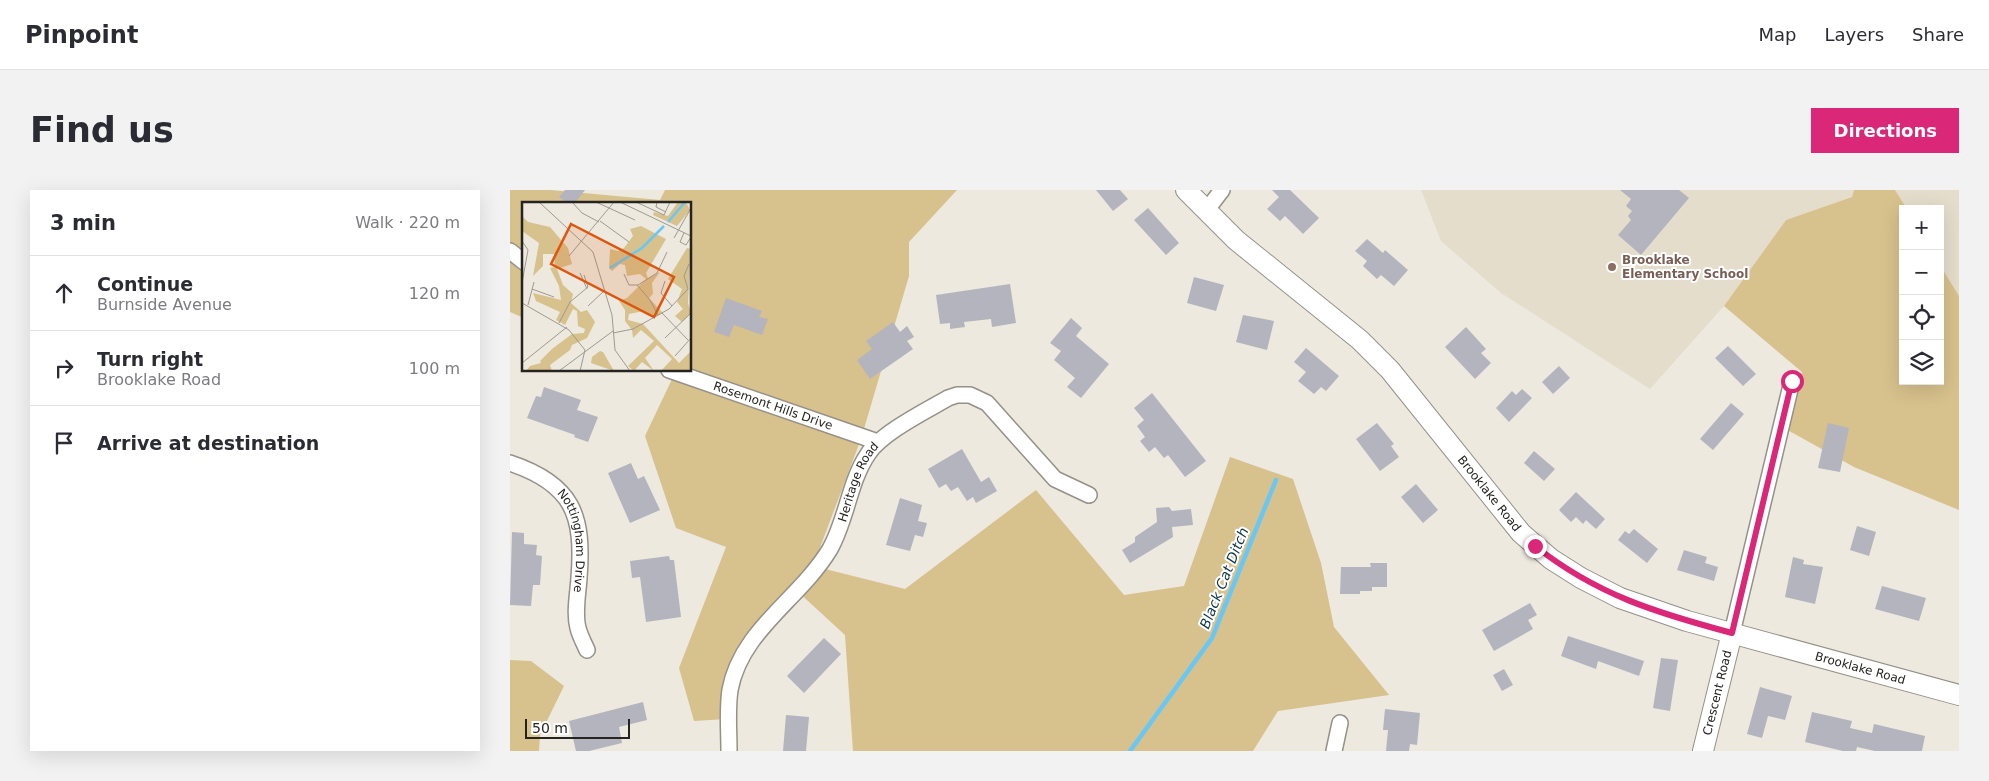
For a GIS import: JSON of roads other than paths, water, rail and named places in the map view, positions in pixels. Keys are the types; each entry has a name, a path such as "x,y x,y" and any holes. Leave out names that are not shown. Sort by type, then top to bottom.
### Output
{"street":[{"name":"Brooklake Road","path":"1186,190 1260,261 1360,340 1390,370 1521,533 1551,558 1581,578 1620,598 1669,615 1959,695"},
{"path":"1206,211 1222,190"},
{"path":"510,251 522,260"},
{"name":"Rosemont Hills Drive","path":"672,371 878,442"},
{"path":"1732,633 1792,381"},
{"name":"Heritage Road","path":"729,751 730,691 735,672 743,655 755,636 818,566 830,549 840,529 860,466 868,452 878,442 948,398 957,395 970,395 987,403 1055,479 1089,495"},
{"name":"Nottingham Drive","path":"510,463 533,470 547,478 559,489 577,519 581,551 577,601 578,628 587,650"},
{"name":"Crescent Road","path":"1703,751 1732,633"},
{"path":"1334,751 1340,723"}],"waterway":[{"name":"Black Cat Ditch","path":"1130,751 1212,638 1276,480"}],"place":[{"name":"Brooklake Elementary School","path":"1612,267"}]}
